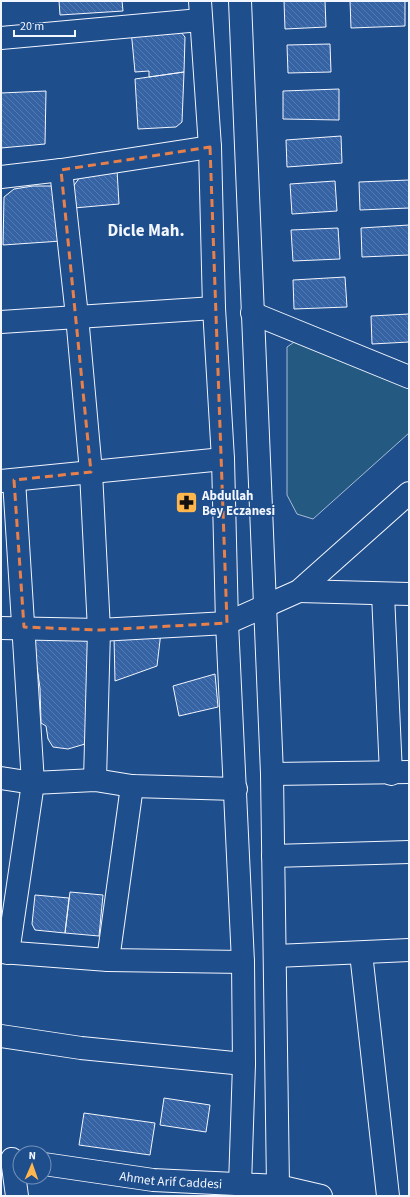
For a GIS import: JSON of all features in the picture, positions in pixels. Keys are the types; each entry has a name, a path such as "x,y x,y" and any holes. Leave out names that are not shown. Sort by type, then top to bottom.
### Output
{"street":[{"path":"240,1 272,774 276,956 278,1191"},
{"path":"1,38 200,11 210,147 214,308 223,459 227,623 243,962 244,1064 240,1185"},
{"path":"1,177 61,170 210,147"},
{"path":"61,170 77,316 91,472 99,630 95,780"},
{"path":"1,322 214,308"},
{"path":"252,313 409,377"},
{"path":"223,459 7,480 24,627 33,783 4,952 108,960 243,962"},
{"path":"1,628 24,627 99,630 227,623 298,591 409,493"},
{"path":"298,591 409,594"},
{"path":"272,774 400,773 383,594"},
{"path":"1,778 33,783 95,780 132,786 236,789"},
{"path":"108,960 132,786"},
{"path":"273,856 409,852"},
{"path":"276,956 409,950"},
{"path":"361,953 388,1196"},
{"path":"1,1036 81,1048 244,1064"},
{"path":"11,1159 17,1196"},
{"name":"Ahmet Arif Caddesi","path":"52,1166 154,1188 240,1185 321,1196"}],"highlighted area":[{"path":"210,147 227,623 99,630 24,627 14,480 91,472 61,170"}],"shaded area":[{"path":"300,338 409,387 409,433 313,519 297,514 287,495 287,347"}],"building":[{"path":"59,1 122,1 123,11 60,15"},
{"path":"284,1 325,1 326,27 285,29"},
{"path":"350,1 405,1 405,26 351,28"},
{"path":"175,25 185,37 184,72 149,77 149,71 135,72 131,30"},
{"path":"330,44 331,72 288,73 287,45"},
{"path":"184,72 182,122 176,127 138,129 135,79"},
{"path":"339,89 339,120 283,119 283,91"},
{"path":"46,91 45,144 1,148 1,93"},
{"path":"341,136 342,163 287,167 286,140"},
{"path":"117,170 119,204 74,208 72,188 83,173"},
{"path":"409,180 409,208 360,210 359,182"},
{"path":"335,181 337,211 292,214 290,184"},
{"path":"33,186 51,186 58,197 61,241 3,245 4,197 14,189"},
{"path":"409,225 409,255 362,257 361,228"},
{"path":"338,228 340,259 293,261 291,230"},
{"path":"345,277 347,307 294,309 293,280"},
{"path":"409,314 409,342 372,344 371,316"},
{"path":"161,632 157,666 115,681 114,637"},
{"path":"37,637 90,638 85,744 68,749 53,747 48,739 46,726 41,723 40,688 34,646"},
{"path":"215,674 218,707 179,716 173,686"},
{"path":"70,892 103,895 99,936 65,933"},
{"path":"35,895 69,898 65,933 35,930 32,924"},
{"path":"164,1098 210,1105 206,1132 160,1125"},
{"path":"84,1113 155,1123 150,1155 79,1145"}],"place":[{"name":"Abdullah Bey Eczanesi","path":"186,502"}],"district":[{"name":"Dicle Mah.","path":"146,230"}]}
